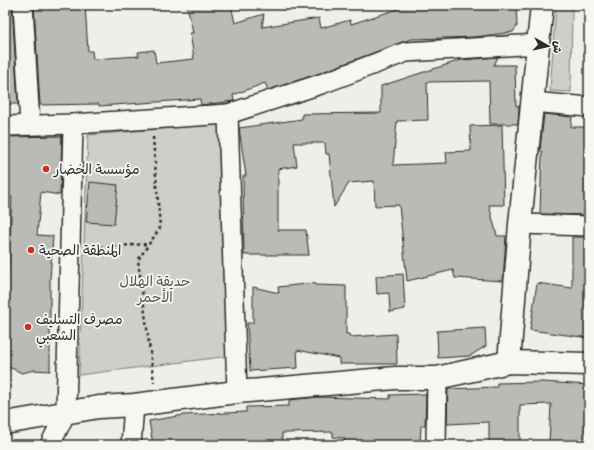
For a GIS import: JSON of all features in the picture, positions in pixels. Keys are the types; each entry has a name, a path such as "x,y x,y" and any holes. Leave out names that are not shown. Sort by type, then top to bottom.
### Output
{"street":[{"path":"23,5 30,125"},
{"path":"509,362 520,224 542,5"},
{"path":"5,126 73,124 228,114 321,84 406,52 538,44"},
{"path":"532,102 589,107"},
{"path":"228,114 237,392"},
{"path":"50,445 66,412 73,124"},
{"path":"520,224 589,226"},
{"path":"5,423 99,407 157,403 237,392 395,378 437,378 509,362 589,364"},
{"path":"436,445 437,378"},
{"path":"131,445 134,405"}],"path":[{"path":"151,119 160,228 138,260 157,403"},
{"path":"70,250 149,244"}],"green space":[{"path":"556,5 572,5 571,92 550,91"},
{"name":"حديقة الهلال الأحمر","path":"219,124 230,356 79,375 88,135"}],"building":[{"path":"5,5 12,5 18,104 5,104"},
{"path":"34,5 85,5 88,51 92,51 93,59 139,56 138,52 154,50 156,63 194,59 190,33 193,33 187,5 231,5 235,23 264,14 262,27 319,18 321,28 350,20 351,24 398,9 396,5 516,5 517,26 513,32 475,37 412,39 317,74 268,90 265,83 233,95 234,101 201,105 200,99 99,106 99,104 40,105"},
{"path":"498,57 494,65 515,65 516,106 519,106 518,124 490,124 489,81 427,82 428,120 397,121 393,165 447,163 446,152 471,151 470,126 502,125 504,205 489,205 497,236 506,236 503,281 455,278 453,270 407,281 399,205 375,206 374,181 349,183 334,207 329,154 326,154 325,143 294,143 297,166 278,169 278,230 306,230 309,255 244,255 243,176 246,176 239,128 302,119 302,114 381,113 381,86 461,60"},
{"path":"544,114 572,117 571,127 589,127 589,215 540,214 542,151 540,150"},
{"path":"62,136 60,195 41,192 37,235 53,236 50,279 50,371 34,370 22,373 5,367 5,277 8,277 12,197 5,197 5,137"},
{"path":"90,182 118,185 114,224 86,222"},
{"path":"572,237 589,237 589,338 530,330 537,283 572,288"},
{"path":"403,274 405,309 390,312 389,293 377,294 376,276"},
{"path":"315,283 315,285 346,286 346,334 349,334 350,337 396,334 397,364 339,364 339,358 297,350 298,368 250,371 247,323 253,323 253,287 279,293 278,287"},
{"path":"485,328 486,346 470,356 438,358 437,331"},
{"path":"542,382 589,385 589,444 549,442 551,404 520,405 520,445 489,445 489,422 447,424 448,389 497,387 497,383"},
{"path":"426,394 425,425 421,426 420,445 345,445 344,438 333,437 333,432 282,433 282,445 153,445 149,421 184,415 246,412 246,407 289,406 289,400 318,397 390,399 390,395"}],"place":[{"name":"مؤسسة الخضار","path":"46,169"},
{"name":"المنطقة الصحية","path":"31,250"},
{"name":"مصرف التسليف الشعبي","path":"28,327"}]}
